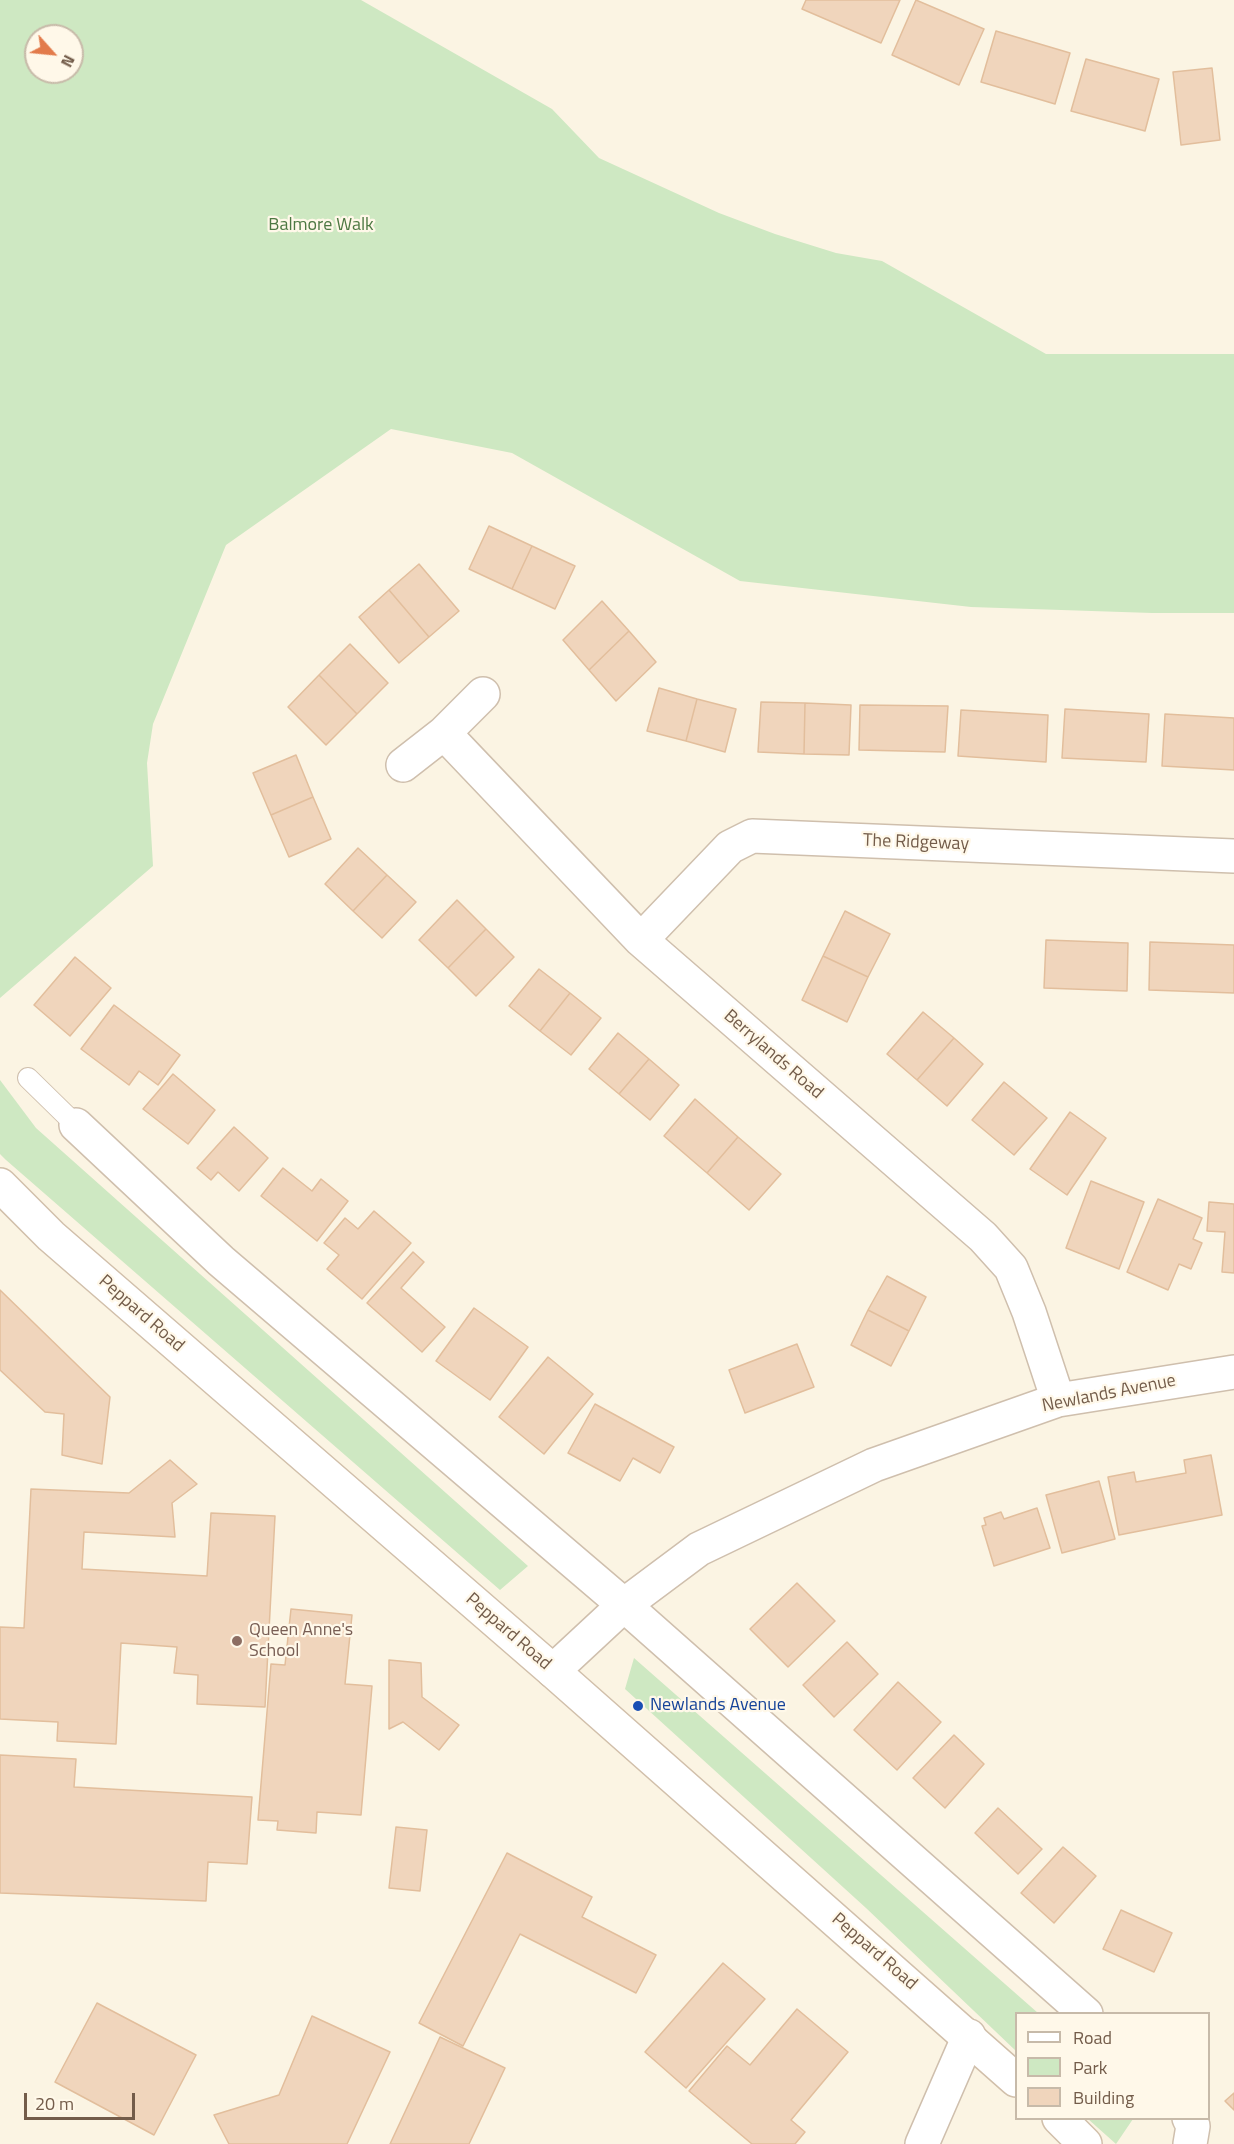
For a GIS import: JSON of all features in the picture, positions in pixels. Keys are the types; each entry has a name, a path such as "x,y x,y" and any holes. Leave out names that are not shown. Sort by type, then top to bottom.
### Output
{"street":[{"path":"403,765 444,733 483,694"},
{"name":"Berrylands Road","path":"444,733 640,940 983,1237 997,1252 1011,1268 1029,1312 1058,1400"},
{"name":"The Ridgeway","path":"640,940 730,847 752,836 1234,856"},
{"path":"76,1125 222,1261 624,1605 1085,2012"},
{"name":"Peppard Road","path":"0,1185 51,1236 553,1671 1015,2078"},
{"name":"Newlands Avenue","path":"553,1671 624,1605 699,1549 874,1465 1058,1400 1234,1372"},
{"path":"922,2144 969,2036"},
{"path":"1061,2120 1085,2144"},
{"path":"1190,2120 1193,2126 1190,2144"}],"lane":[{"path":"28,1078 76,1125"}],"green space":[{"name":"Balmore Walk","path":"0,0 361,0 552,109 599,158 719,213 775,234 836,253 882,261 1046,354 1234,354 1234,613 1152,613 971,607 740,581 512,453 391,429 226,545 153,724 147,763 153,866 0,998"},
{"path":"0,1080 36,1128 528,1566 500,1590 6,1160 0,1154"},
{"path":"634,1658 1037,2012 1015,2012 1015,2050 866,1908 625,1689"},
{"path":"1089,2120 1132,2120 1116,2144"}],"building":[{"path":"806,0 900,0 881,43 802,9"},
{"path":"916,0 984,29 959,85 892,55"},
{"path":"996,31 1070,53 1055,104 981,82"},
{"path":"1086,59 1159,79 1145,131 1071,111"},
{"path":"1212,68 1220,140 1181,145 1173,72"},
{"path":"489,526 532,546 512,589 469,569"},
{"path":"532,546 575,566 555,609 512,589"},
{"path":"419,564 459,611 429,637 389,590"},
{"path":"389,590 429,637 399,663 359,617"},
{"path":"602,601 629,631 589,670 563,640"},
{"path":"629,631 656,662 616,701 589,670"},
{"path":"350,644 388,683 357,714 319,675"},
{"path":"319,675 357,714 326,745 288,707"},
{"path":"659,688 697,699 686,741 647,731"},
{"path":"697,699 736,709 725,752 686,741"},
{"path":"761,702 805,703 804,754 758,752"},
{"path":"805,703 851,705 849,755 804,754"},
{"path":"860,705 948,706 945,752 859,750"},
{"path":"1065,709 1149,714 1146,762 1062,758"},
{"path":"961,710 1048,715 1046,762 958,756"},
{"path":"1165,714 1234,718 1234,770 1162,766"},
{"path":"296,755 313,797 271,815 253,773"},
{"path":"313,797 331,839 289,857 271,815"},
{"path":"358,848 387,875 353,911 325,884"},
{"path":"387,875 416,902 382,938 353,911"},
{"path":"457,900 486,929 448,968 419,940"},
{"path":"845,911 890,934 868,977 823,956"},
{"path":"486,929 514,957 476,996 448,968"},
{"path":"1046,940 1128,943 1127,991 1044,988"},
{"path":"1150,942 1234,945 1234,993 1149,990"},
{"path":"823,956 868,977 847,1022 802,1000"},
{"path":"75,957 111,988 70,1036 34,1005"},
{"path":"539,969 570,993 540,1031 509,1006"},
{"path":"570,993 601,1018 571,1055 540,1031"},
{"path":"114,1005 180,1055 158,1085 139,1071 129,1085 81,1049"},
{"path":"923,1012 954,1038 917,1080 887,1054"},
{"path":"618,1033 649,1059 619,1094 589,1069"},
{"path":"954,1038 983,1064 947,1106 917,1080"},
{"path":"649,1059 679,1085 650,1120 619,1094"},
{"path":"173,1074 215,1110 188,1144 143,1109"},
{"path":"1004,1082 1047,1118 1014,1155 972,1120"},
{"path":"695,1099 738,1137 707,1173 664,1136"},
{"path":"1070,1112 1106,1138 1067,1195 1030,1169"},
{"path":"234,1127 268,1158 239,1191 218,1172 211,1180 197,1168"},
{"path":"738,1137 781,1174 749,1210 707,1173"},
{"path":"283,1168 312,1191 321,1179 348,1201 317,1241 261,1196"},
{"path":"1091,1181 1144,1202 1119,1269 1066,1248"},
{"path":"1158,1199 1202,1218 1193,1239 1202,1243 1191,1269 1179,1264 1168,1290 1127,1272"},
{"path":"1209,1202 1234,1204 1234,1273 1222,1272 1225,1232 1207,1231"},
{"path":"374,1211 411,1243 362,1299 327,1269 339,1255 324,1243 345,1218 358,1229"},
{"path":"413,1252 424,1262 401,1288 445,1327 422,1352 367,1303"},
{"path":"887,1276 926,1297 909,1331 868,1310"},
{"path":"0,1290 110,1397 102,1464 62,1455 64,1414 45,1412 0,1370"},
{"path":"474,1308 528,1347 490,1400 436,1361"},
{"path":"868,1310 909,1331 891,1366 851,1345"},
{"path":"797,1344 814,1387 745,1413 729,1370"},
{"path":"548,1357 593,1394 544,1454 499,1417"},
{"path":"595,1404 674,1447 660,1473 633,1458 620,1481 568,1453"},
{"path":"1211,1455 1222,1515 1119,1535 1108,1477 1134,1472 1136,1482 1186,1473 1184,1460"},
{"path":"170,1460 197,1484 172,1503 175,1537 84,1532 82,1569 207,1576 211,1513 275,1516 265,1707 197,1704 198,1675 174,1673 177,1647 121,1643 116,1744 57,1741 58,1722 0,1719 0,1627 24,1628 31,1489 129,1493"},
{"path":"1099,1481 1115,1539 1062,1553 1046,1495"},
{"path":"1037,1508 1050,1548 994,1566 982,1526 986,1525 984,1518 1001,1512 1004,1519"},
{"path":"797,1583 835,1621 788,1667 750,1629"},
{"path":"291,1609 352,1615 345,1684 372,1686 361,1815 317,1812 316,1833 277,1830 278,1821 258,1820 271,1664 285,1665"},
{"path":"847,1642 878,1674 834,1717 803,1685"},
{"path":"389,1660 421,1663 422,1697 459,1725 439,1750 403,1722 389,1729"},
{"path":"898,1682 941,1722 897,1770 854,1730"},
{"path":"954,1735 984,1764 945,1808 913,1778"},
{"path":"0,1755 76,1759 74,1787 252,1797 247,1864 208,1862 206,1901 0,1893"},
{"path":"998,1808 1042,1849 1018,1874 975,1833"},
{"path":"396,1827 427,1830 420,1891 389,1888"},
{"path":"1063,1847 1096,1876 1054,1923 1021,1893"},
{"path":"507,1853 592,1897 582,1917 656,1955 636,1993 520,1934 463,2046 419,2023"},
{"path":"1121,1910 1172,1933 1154,1972 1103,1949"},
{"path":"723,1963 765,1999 686,2088 645,2052"},
{"path":"97,2003 196,2055 154,2135 55,2082"},
{"path":"797,2009 848,2052 791,2120 805,2132 795,2144 752,2144 689,2091 727,2046 750,2065"},
{"path":"312,2016 390,2052 347,2144 229,2144 214,2115 279,2095"},
{"path":"440,2037 505,2068 469,2144 390,2144"},
{"path":"1234,2093 1234,2110 1225,2101"}],"place":[{"name":"Queen Anne's School","path":"237,1641"},
{"name":"Newlands Avenue","path":"638,1706"}]}
